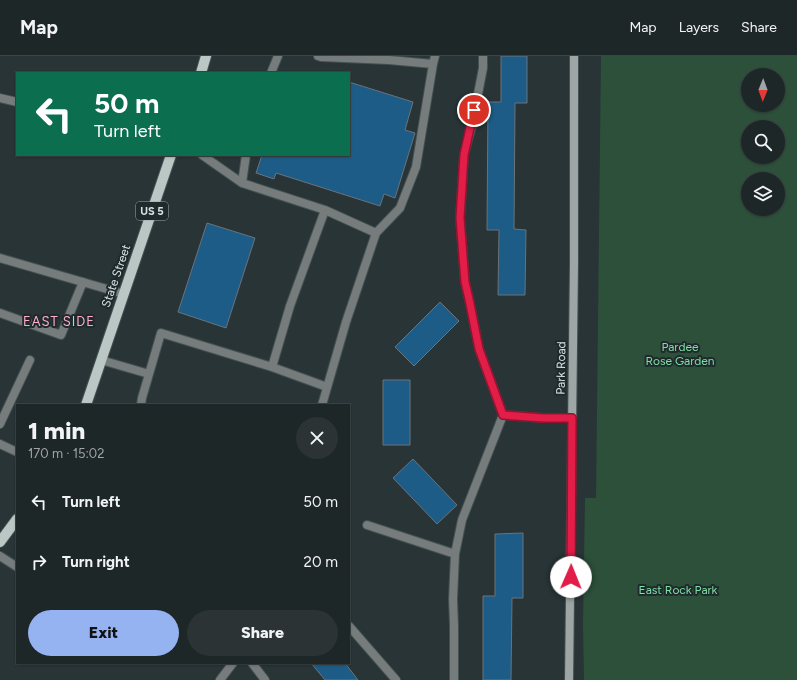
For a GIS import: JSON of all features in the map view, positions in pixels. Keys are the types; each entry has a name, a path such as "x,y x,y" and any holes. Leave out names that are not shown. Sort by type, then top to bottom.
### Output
{"main road":[{"path":"201,72 206,56"},
{"name":"Park Road","path":"569,680 574,263 574,56"},
{"name":"State Street","path":"86,404 171,156"},
{"path":"0,542 16,520"}],"street":[{"path":"271,72 278,56"},
{"path":"318,56 389,60 434,60 416,167 400,208 376,233 346,322 322,404"},
{"path":"454,680 453,599 455,554 462,520 503,415 479,349 465,282 460,218 464,155 472,125 483,68 483,56"},
{"path":"0,98 16,102"},
{"path":"203,156 242,183 325,210 376,233"},
{"path":"242,183 246,156"},
{"path":"272,367 290,306 325,210"},
{"path":"0,258 124,294"},
{"path":"0,313 61,335 83,282"},
{"path":"141,404 161,333 272,367 327,387"},
{"path":"0,424 30,360"},
{"path":"102,360 149,374"},
{"path":"503,415 543,418 572,418"},
{"path":"0,444 16,452"},
{"path":"367,525 455,554"},
{"path":"0,556 16,566"},
{"path":"350,627 396,680"},
{"path":"220,680 232,664"},
{"path":"253,664 265,680"}],"green space":[{"path":"601,56 797,56 797,680 584,680 583,625 585,498 596,498"}],"building":[{"path":"501,56 527,56 527,103 515,103 514,229 526,230 525,295 498,295 499,230 487,230 488,102 501,102"},
{"path":"350,82 413,102 405,130 415,133 395,198 384,194 380,206 276,173 274,179 256,173 262,156 350,156"},
{"path":"207,223 255,238 226,328 178,312"},
{"path":"440,302 459,321 414,366 395,347"},
{"path":"383,380 410,380 410,445 383,445"},
{"path":"413,459 457,505 437,524 393,478"},
{"path":"523,533 523,598 512,598 511,680 483,680 483,596 495,596 495,534"},
{"path":"312,664 346,664 358,680 325,680"}],"district":[{"name":"EAST SIDE","path":"59,321"}],"route":[{"path":"474,110 472,125 464,155 460,218 465,282 479,349 503,415 543,418 572,418 571,577"}],"park label":[{"name":"Pardee Rose Garden","path":"680,354"},
{"name":"East Rock Park","path":"678,590"}]}
